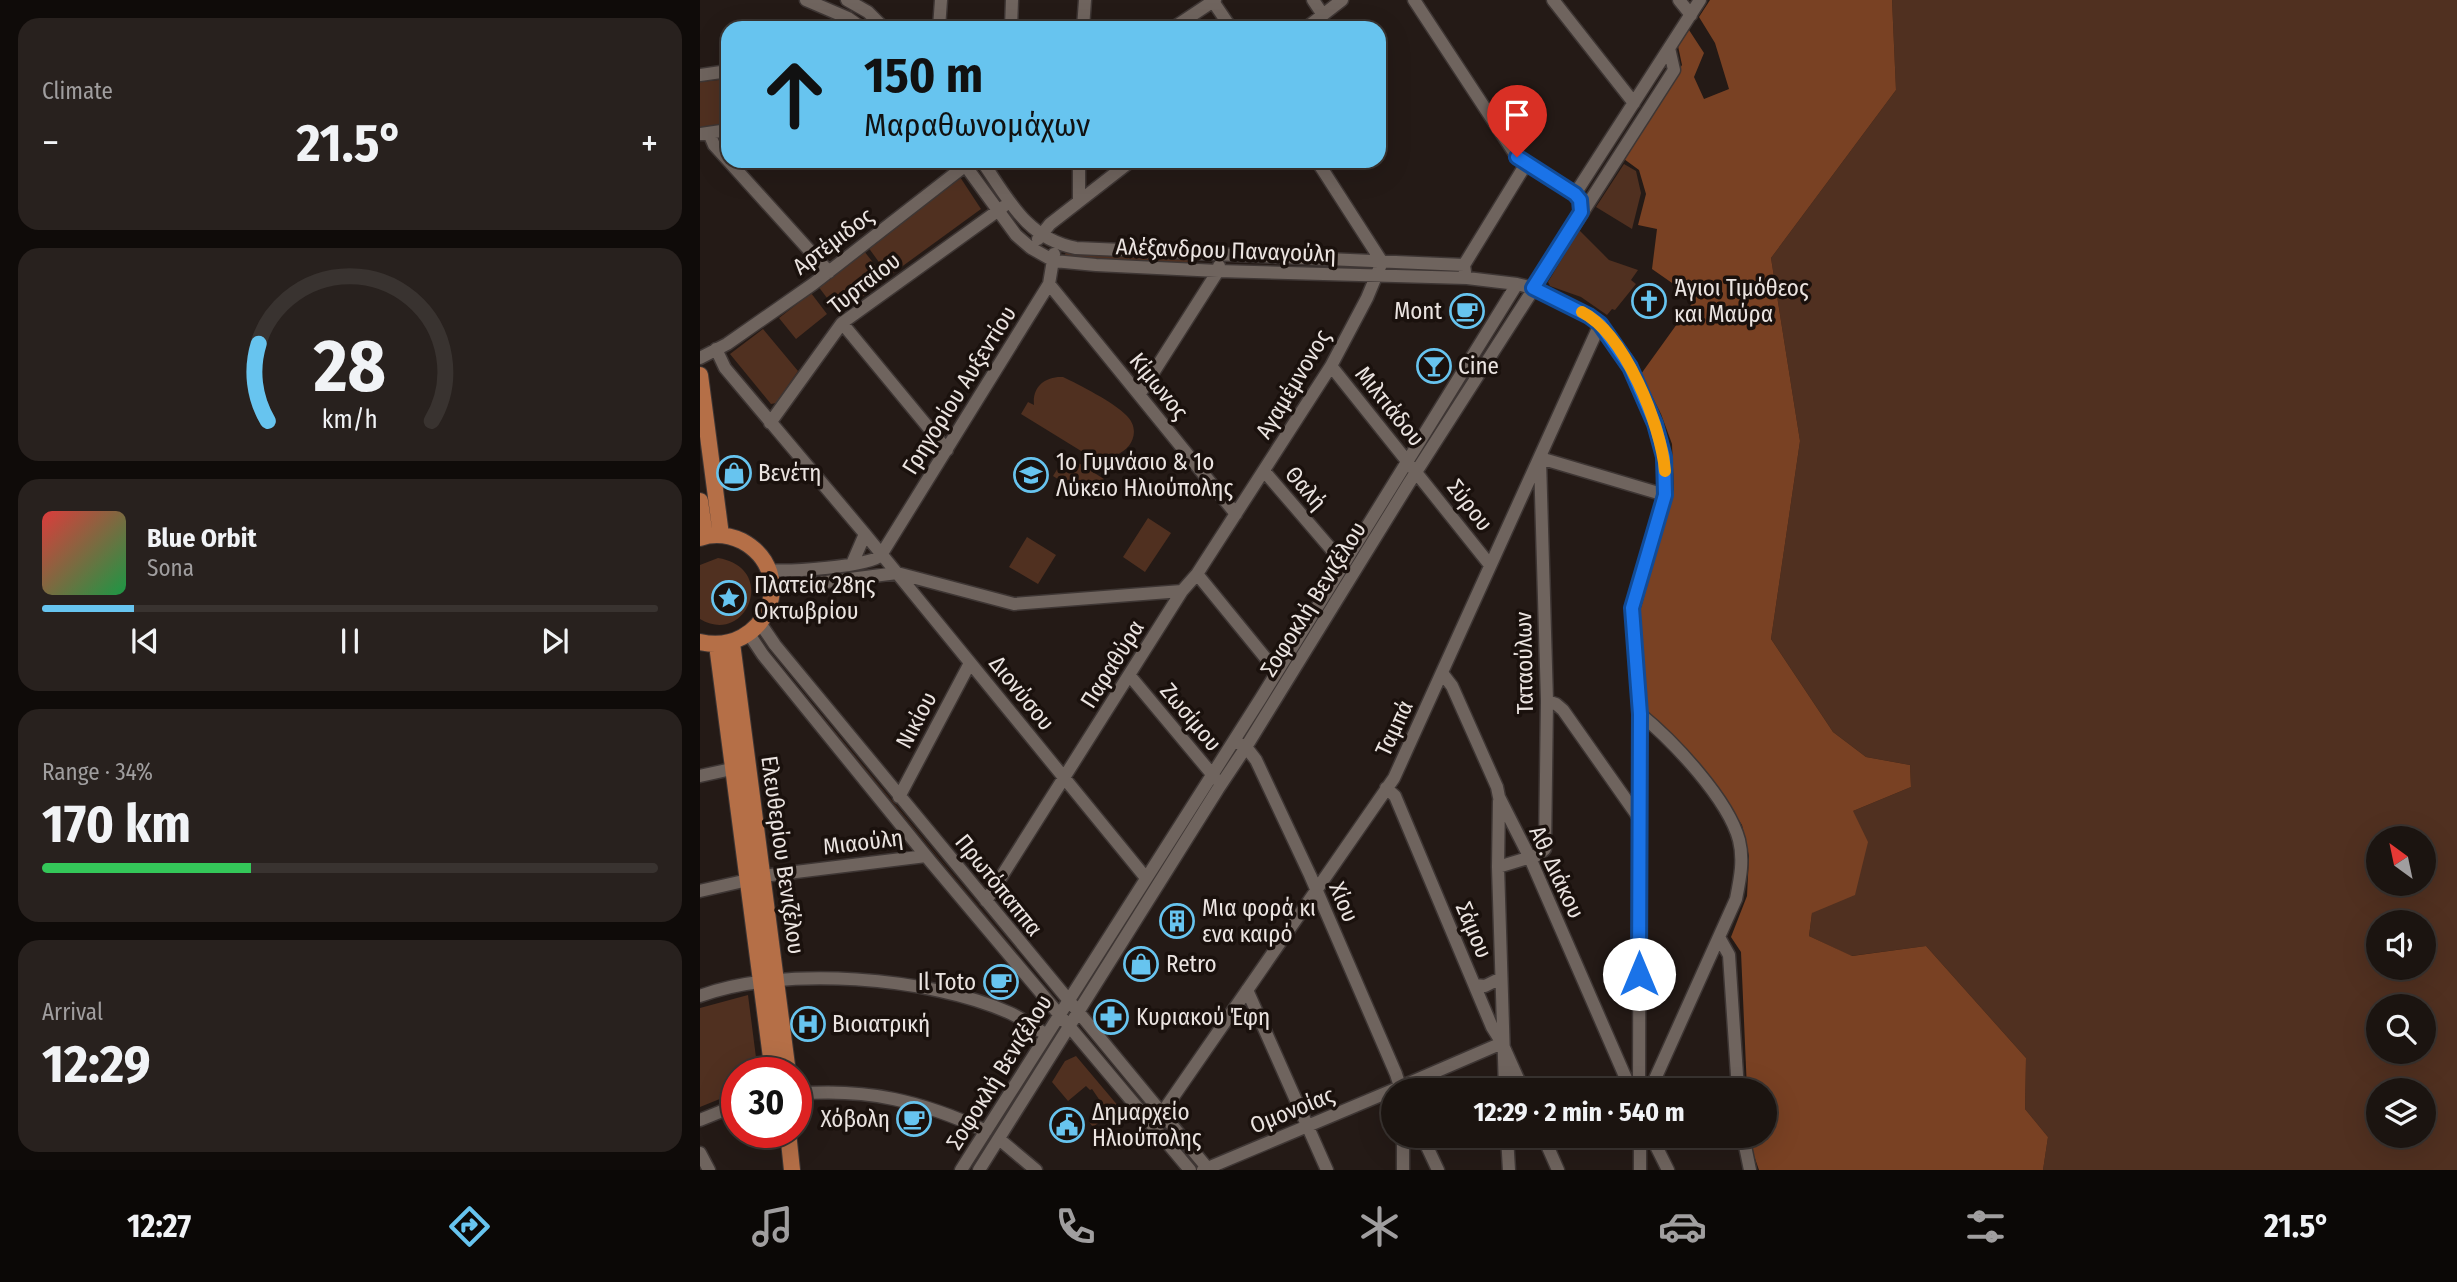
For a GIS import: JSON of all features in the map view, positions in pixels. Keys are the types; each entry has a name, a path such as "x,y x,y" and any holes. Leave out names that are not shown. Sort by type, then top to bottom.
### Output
{"main road":[{"path":"700,374 709,536"},
{"path":"700,501 709,536"},
{"path":"700,642 725,644 755,629 771,598 770,577 761,556 736,538 709,536"},
{"name":"Ελευθερίου Βενιζέλου","path":"725,644 769,981 785,1057"},
{"name":"Ελευθερίου Βενιζέλου","path":"769,981 772,1057"},
{"path":"790,1148 792,1170"}],"street":[{"path":"806,0 852,21"},
{"path":"940,21 941,0"},
{"path":"1011,21 1012,0"},
{"path":"1084,21 1085,0"},
{"path":"1313,0 1323,15"},
{"path":"1315,21 1342,0"},
{"path":"1414,0 1517,157 1575,194 1580,200 1581,212"},
{"path":"1553,0 1634,103"},
{"path":"1679,0 1691,15"},
{"path":"1575,194 1700,0"},
{"path":"851,1 877,21"},
{"path":"1183,21 1213,1 1226,21"},
{"name":"Σοφοκλή Βενιζέλου","path":"961,1170 1344,564 1533,288 1674,70 1669,48"},
{"path":"700,75 721,72"},
{"path":"705,133 721,153"},
{"path":"1465,272 1526,164"},
{"path":"735,168 829,272"},
{"name":"Αρτέμιδος","path":"700,358 727,344 829,272 960,168"},
{"name":"Αλέξανδρου Παναγούλη","path":"969,168 1016,235 1031,248 1054,261 1377,277 1465,272"},
{"name":"Αλέξανδρου Παναγούλη","path":"987,168 1010,202 1041,235 1061,245 1076,248 1382,262 1465,272 1533,288 1600,324"},
{"path":"1079,168 1079,200"},
{"path":"1031,248 1050,224 1122,168"},
{"path":"1322,168 1382,262"},
{"name":"Τυρταίου","path":"770,423 842,323 1010,202"},
{"name":"Γρηγορίου Αυξεντίου","path":"881,555 1049,284 1055,249 1061,245"},
{"path":"1139,395 1219,271 1221,255"},
{"name":"Αγαμέμνονος","path":"1182,591 1237,513 1331,366 1377,277 1382,262"},
{"name":"Κίμωνος","path":"1049,284 1237,513"},
{"name":"Σοφοκλή Βενιζέλου","path":"979,1170 1221,784 1247,747 1517,285"},
{"path":"842,323 947,450"},
{"path":"1600,324 1627,360 1655,424 1664,457 1665,495 1632,608 1640,714 1639,1078"},
{"name":"Ταμπά","path":"1162,1113 1394,778 1600,324"},
{"path":"700,348 716,349"},
{"name":"Διονύσου","path":"716,349 725,368 897,573 1146,878"},
{"name":"Μιλτιάδου","path":"1331,366 1412,467"},
{"path":"1540,458 1665,495"},
{"name":"Ταταούλων","path":"1530,858 1545,849 1547,701 1540,458"},
{"name":"Σύρου","path":"1412,467 1490,565"},
{"name":"Θαλή","path":"1264,471 1344,564"},
{"path":"852,564 864,534"},
{"path":"770,577 785,572 877,560 881,555"},
{"path":"770,577 787,587 897,573 1014,604 1182,591"},
{"path":"1197,573 1277,672"},
{"name":"Παραθύρα","path":"986,901 1182,591"},
{"name":"Πρωτόπαππα","path":"755,629 775,645 986,901 1064,1008 1069,1026 1190,1170"},
{"name":"Πρωτόπαππα","path":"755,629 763,655 926,856 1064,1008 1077,1013 1206,1169"},
{"name":"Νικίου","path":"899,797 970,663"},
{"name":"Αθ. Διάκου","path":"1442,673 1450,682 1499,797 1530,858 1626,1078"},
{"name":"Ζωσίμου","path":"1130,676 1221,784"},
{"path":"1547,701 1563,710 1639,818"},
{"path":"1640,714 1656,727 1707,784 1731,820 1739,841 1741,869 1736,899 1720,939 1656,1078"},
{"path":"1234,741 1247,747"},
{"name":"Χίου","path":"1247,747 1256,760 1316,889 1396,1078"},
{"path":"700,776 741,767"},
{"name":"Σάμου","path":"1387,788 1395,796 1492,1027 1518,1078"},
{"path":"1499,797 1498,867 1504,1078"},
{"name":"Μιαούλη","path":"700,891 756,878 926,856"},
{"path":"1498,867 1530,858"},
{"path":"1720,939 1729,955 1737,1078"},
{"path":"700,996 733,986 769,981 823,977 860,980 941,992 978,1001 1011,1013 1047,1035"},
{"path":"1475,985 1485,986 1501,978"},
{"path":"1247,990 1327,1170"},
{"name":"Ομονοίας","path":"1424,1078 1502,1043"},
{"path":"812,1093 864,1094 899,1099 934,1108 986,1131"},
{"name":"Ομονοίας","path":"1206,1169 1381,1097"},
{"path":"700,1120 721,1111"},
{"path":"999,1139 1036,1170"},
{"path":"1402,1170 1403,1148"},
{"path":"1428,1148 1438,1170"},
{"path":"1508,1148 1509,1170"},
{"path":"1548,1148 1558,1170"},
{"path":"1640,1148 1640,1170"},
{"path":"1657,1148 1668,1170"},
{"path":"1745,1148 1750,1170"},
{"path":"700,1153 709,1170"}],"shaded area":[{"path":"1710,0 1892,0 1896,90 1771,258 1800,441 1771,639 1833,732 1866,757 1910,765 1911,787 1853,811 1868,842 1855,895 1812,913 1809,936 1852,956 1926,946 2026,1058 2025,1109 2048,1137 2043,1170 1759,1170 1753,1153 1752,1148 1777,1148 1777,1078 1746,1078 1741,952 1731,937 1747,896 1749,856 1742,825 1706,771 1648,715 1639,615 1674,490 1672,444 1641,374 1695,299 1652,269 1657,229 1638,225 1646,194 1639,170 1624,159 1682,65 1678,46 1689,30 1704,53 1694,77 1704,99 1729,89 1715,43 1699,17"},
{"path":"1892,0 2457,0 2457,1170 2043,1170 2048,1137 2025,1109 2026,1058 1926,946 1851,956 1809,936 1812,913 1853,811 1911,787 1910,765 1866,757 1833,732 1771,639 1800,441 1771,258 1896,90"},
{"path":"721,80 721,126 700,129 700,82"},
{"path":"1624,164 1636,171 1641,193 1632,229 1596,207"},
{"path":"960,177 981,209 889,276 868,247"},
{"path":"1579,230 1609,260 1638,270 1631,280 1636,284 1615,310 1612,309 1607,315 1581,297 1550,286 1548,282"},
{"path":"864,251 886,279 839,314 818,286"},
{"path":"1066,252 1196,262 1193,266 1064,257"},
{"path":"811,293 827,314 796,339 779,318"},
{"path":"763,329 798,371 776,403 771,404 730,354"},
{"path":"1063,377 1121,410 1131,420 1133,438 1127,448 1116,455 1121,459 1117,465 1102,457 1099,462 1021,414 1028,402 1034,405 1035,393 1041,384 1051,378"},
{"path":"1066,455 1104,479 1091,500 1053,476"},
{"path":"1148,518 1171,533 1145,572 1123,557"},
{"path":"1027,537 1056,555 1038,584 1009,567"},
{"name":"Πλατεία 28ης Οκτωβρίου","path":"718,558 737,565 747,576 751,589 749,603 742,615 731,623 716,625 700,619 700,565"},
{"path":"771,655 772,655 1047,989"},
{"path":"748,995 756,1057 721,1057 721,1098 700,1107 700,1008"},
{"path":"1076,1056 1119,1107 1093,1127 1089,1122 1105,1108 1092,1089 1086,1086 1068,1101 1052,1082 1065,1061"}],"slow traffic":[{"path":"1582,312 1600,324 1627,360 1655,424 1665,471"}],"place":[{"name":"Άγιοι Τιμόθεος και Μαύρα","path":"1649,301"},
{"name":"Mont","path":"1467,311"},
{"name":"Cine","path":"1434,366"},
{"name":"Βενέτη","path":"734,473"},
{"name":"1ο Γυμνάσιο & 1ο Λύκειο Ηλιούπολης","path":"1031,475"},
{"name":"Πλατεία 28ης Οκτωβρίου","path":"729,598"},
{"name":"Μια φορά κι ενα καιρό","path":"1177,921"},
{"name":"Retro","path":"1141,964"},
{"name":"Il Toto","path":"1001,982"},
{"name":"Κυριακού Έφη","path":"1111,1017"},
{"name":"Βιοιατρική","path":"808,1024"},
{"name":"Χόβολη","path":"914,1119"},
{"name":"Δημαρχείο Ηλιούπολης","path":"1067,1125"}],"route":[{"path":"1517,157 1575,194 1580,200 1581,212 1533,288 1600,324 1627,360 1655,424 1664,457 1665,495 1632,608 1640,714 1639,974"}]}
